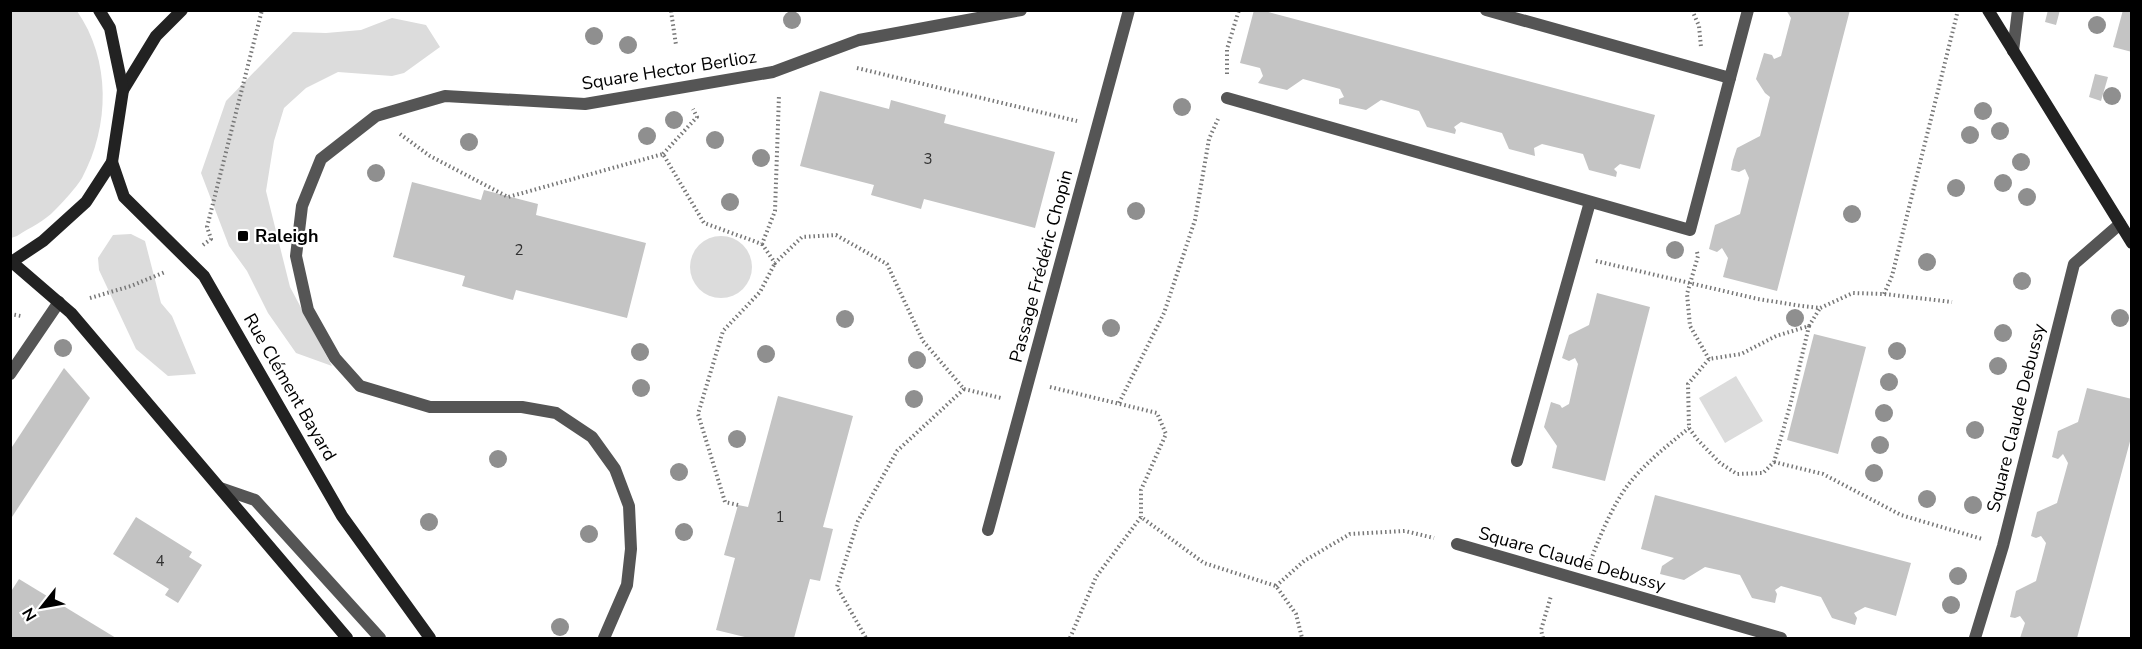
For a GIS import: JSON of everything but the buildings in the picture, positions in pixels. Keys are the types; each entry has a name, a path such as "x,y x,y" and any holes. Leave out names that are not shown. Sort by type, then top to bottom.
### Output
{"main road":[{"path":"99,10 110,28 123,90 112,162 86,202 43,241 12,263 71,314 347,639"},
{"path":"123,90 156,36 182,10"},
{"path":"1988,10 2125,226 2132,243"},
{"name":"Rue Clément Bayard","path":"112,162 124,197 204,276 342,516 430,639"}],"street":[{"name":"Square Hector Berlioz","path":"604,639 627,585 631,549 629,506 615,468 592,437 556,413 522,407 430,407 360,386 335,358 308,310 296,256 302,206 321,159 376,116 445,96 585,104 773,72 859,40 1021,10"},
{"name":"Passage Frédéric Chopin","path":"988,530 1129,10"},
{"path":"1486,10 1730,78"},
{"path":"1227,98 1690,230 1748,10"},
{"path":"2013,51 2018,10"},
{"path":"1517,461 1590,202"},
{"name":"Square Claude Debussy","path":"1975,639 2003,546 2074,264 2125,226"},
{"path":"10,374 59,302"},
{"path":"220,488 255,500 380,639"},
{"name":"Square Claude Debussy","path":"1457,544 1781,639"}],"path":[{"path":"211,239 207,227 262,10"},
{"path":"671,10 676,45"},
{"path":"1119,403 1164,313 1195,220 1209,139 1227,98 1227,49 1239,10"},
{"path":"1692,10 1699,26 1704,71"},
{"path":"1884,294 1892,276 1958,10"},
{"path":"854,67 1098,126"},
{"path":"762,244 775,211 780,98 773,72"},
{"path":"376,116 430,156 508,197 663,154 697,117 692,108"},
{"path":"663,154 704,223 762,244 775,262"},
{"path":"1690,230 1698,256 1687,294 1690,326 1709,359"},
{"path":"738,505 724,502 698,414 723,331 760,292 775,262 802,237 836,235 887,264 923,341 964,389 1023,403"},
{"path":"1575,256 1758,299 1820,308 1853,293 1884,294 1952,302"},
{"path":"90,298 131,286 168,271"},
{"path":"1809,326 1776,336 1741,354 1709,359 1689,384 1689,428 1697,440 1720,463 1737,474 1763,473 1774,462 1809,326 1820,308"},
{"path":"1029,381 1157,413 1166,434 1141,490 1141,517 1096,577 1070,639"},
{"path":"866,639 837,587 858,521 897,451 964,389"},
{"path":"1584,580 1598,540 1627,486 1662,450 1689,428"},
{"path":"1774,462 1823,474 1901,515 2003,546"},
{"path":"1141,517 1204,563 1276,586 1296,614 1302,639"},
{"path":"1276,586 1304,561 1350,534 1405,531 1457,544"},
{"path":"1543,639 1541,630 1557,573"}],"shaded area":[{"path":"11,10 77,11 96,50 103,93 98,137 82,178 51,214 11,238"},
{"path":"392,18 426,25 440,47 404,73 392,76 338,72 306,88 284,108 274,141 266,191 290,287 332,366 296,353 268,313 247,271 229,246 201,173 226,101 293,32 326,33 361,30"},
{"path":"131,234 145,241 161,303 172,316 196,374 168,376 136,349 99,270 98,258 113,235"},
{"path":"715,236 727,236 743,245 750,255 752,267 750,279 743,289 727,298 715,298 704,293 695,284 690,273 690,261 695,250 704,241"},
{"path":"1736,376 1763,421 1725,443 1699,398"}],"place":[{"name":"Raleigh","path":"243,236"}]}
